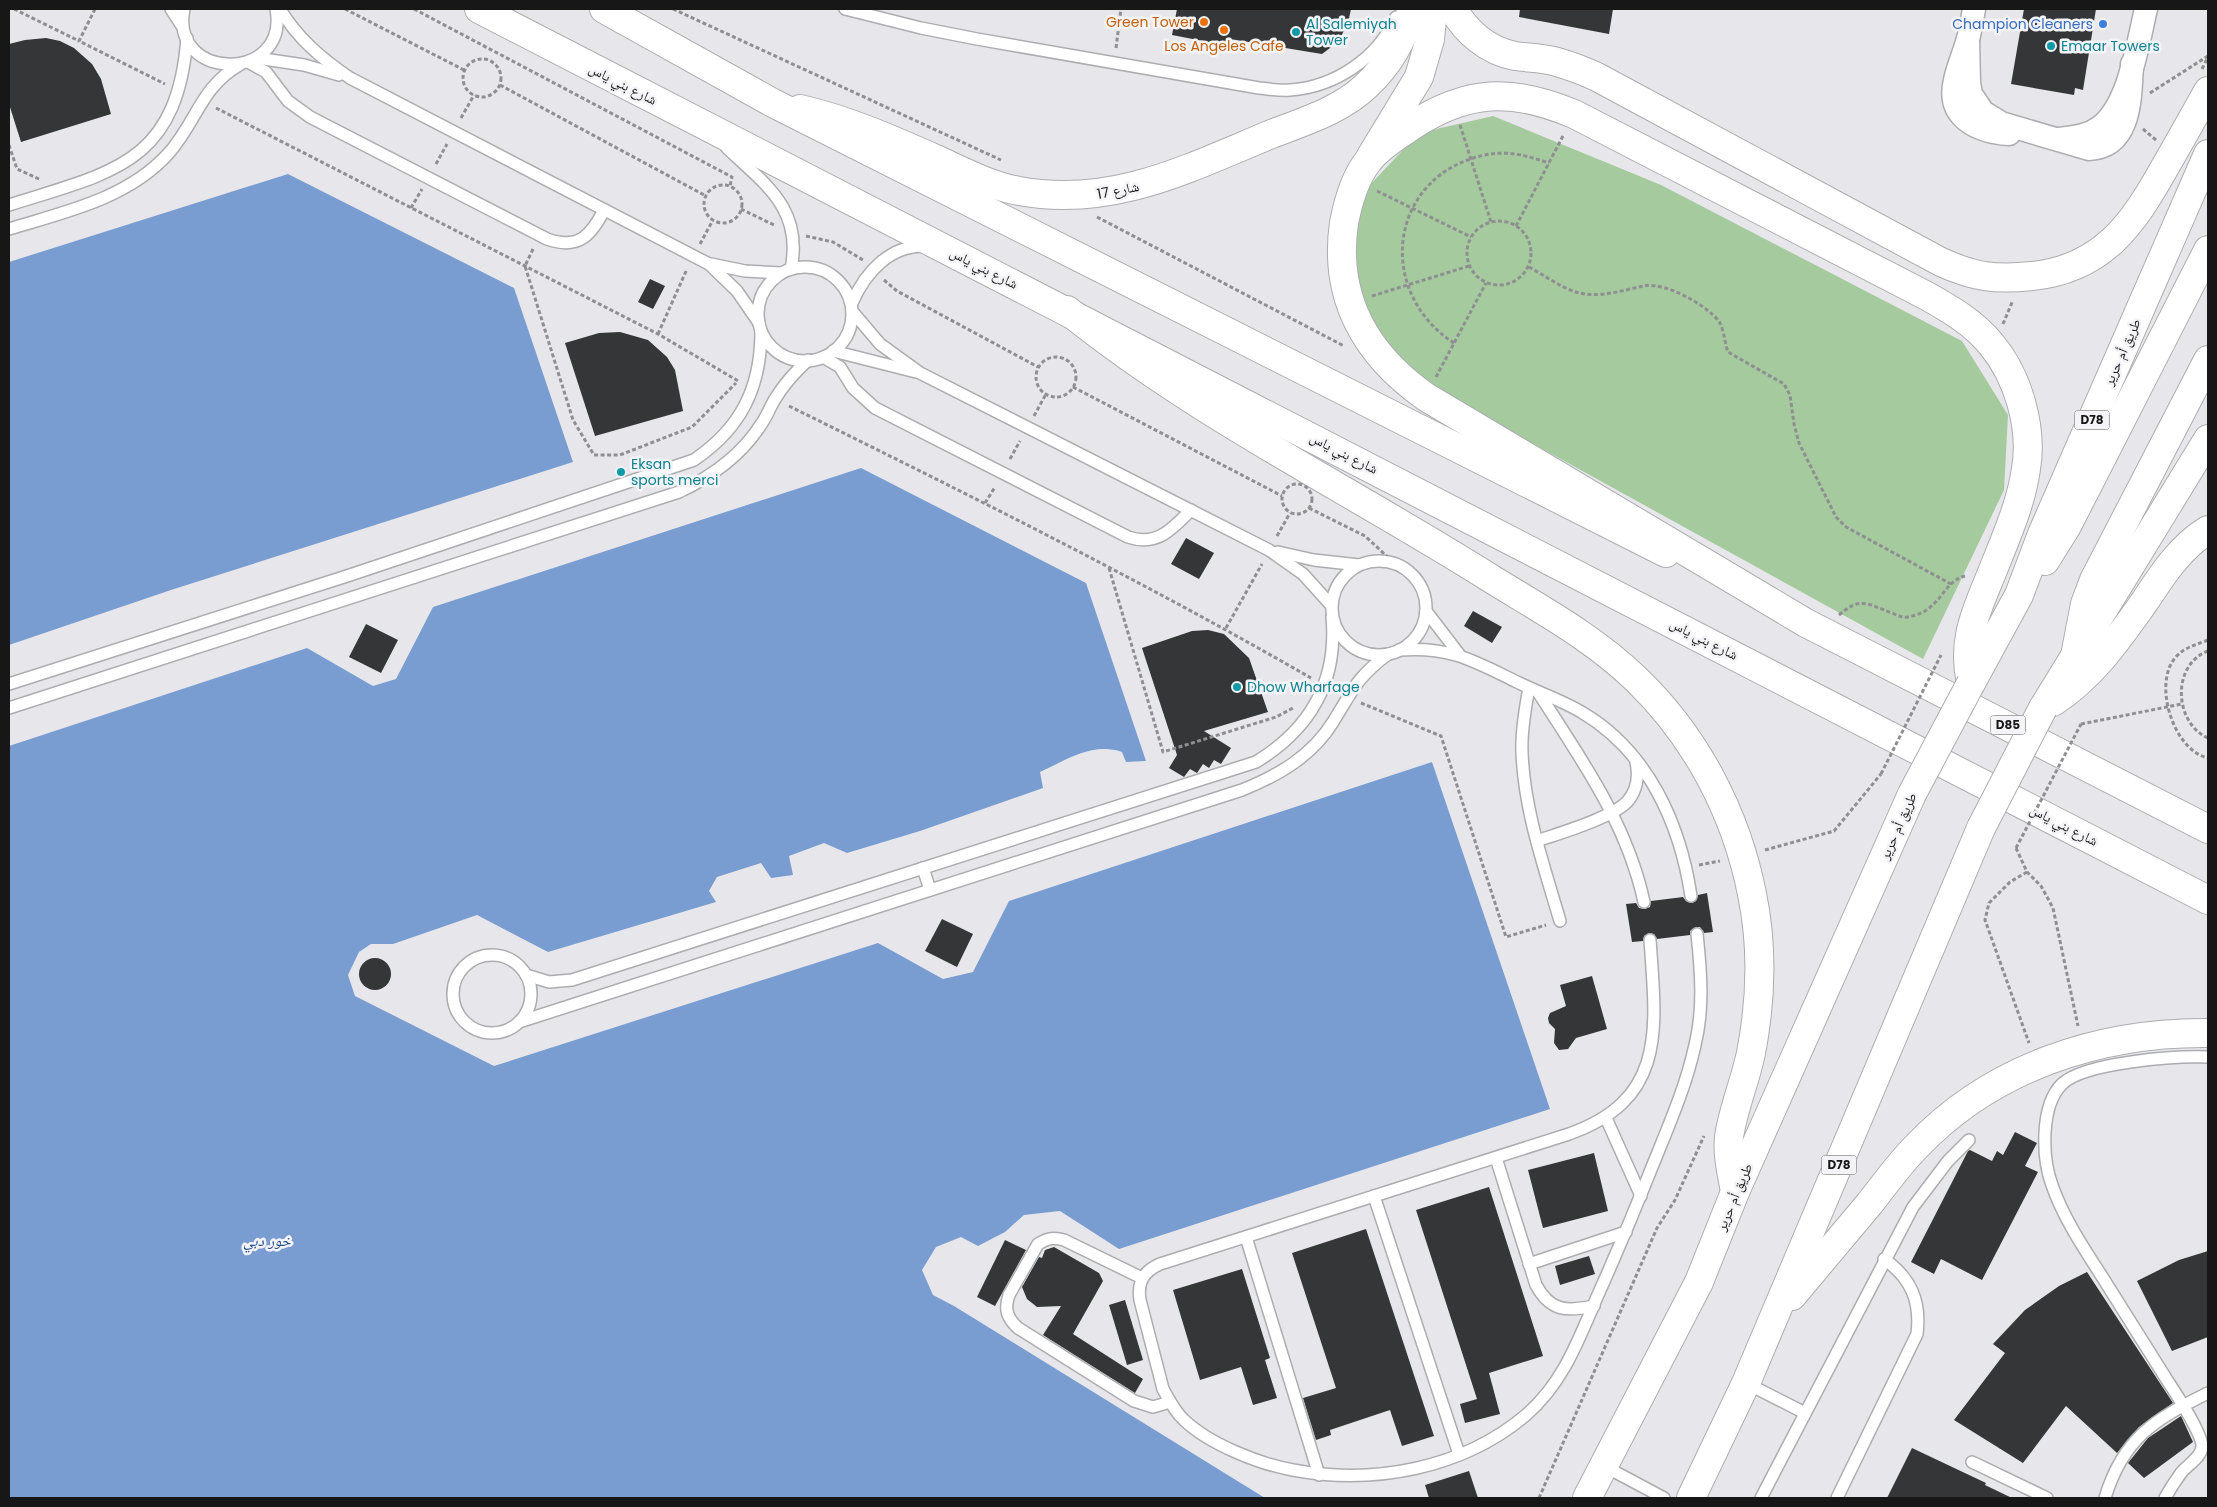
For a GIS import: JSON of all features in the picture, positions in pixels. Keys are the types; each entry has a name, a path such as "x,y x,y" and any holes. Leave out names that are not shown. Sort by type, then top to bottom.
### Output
{"main road":[{"name":"شارع بني ياس","path":"479,9 1067,310 2208,900"},
{"name":"D85","path":"604,9 773,103 2208,828"},
{"name":"شارع 17","path":"773,103 815,113 872,132 984,180 1018,191 1055,196 1117,191 1160,180 1339,106 1366,86 1388,63 1404,35 1412,9"},
{"path":"1433,9 1430,39 1419,77 1362,171 1346,211 1341,241 1342,272 1349,303 1369,344 1400,379 1426,397 1813,627"},
{"path":"1453,9 1459,21 1474,36 1493,48 1514,56 1557,62 1596,77 1941,262 1981,277 2003,279 2052,274 2079,265 2104,250 2124,231 2142,209 2204,82"},
{"path":"1362,171 1395,138 1423,118 1453,103 1480,97 1512,96 1545,102 1574,114 1927,296 1973,326 1992,344 2010,373 2019,396 2027,436 2027,468 2019,500 1968,636 1968,668 1971,683"},
{"name":"طريق أم حرير","path":"1587,1498 1699,1282 1735,1192 1912,794 2019,596 2042,534 2208,154"},
{"path":"2019,596 2067,526 2208,250"},
{"path":"1067,310 1101,338 1172,387 1449,552 1604,652 1636,678 1665,709 1690,742 1715,786 1729,816 1743,856 1752,895 1758,935 1760,975 1757,1016 1750,1055 1733,1117 1729,1140 1730,1164 1735,1192"},
{"path":"2075,656 2083,613 2094,580 2208,360"},
{"name":"D78","path":"1691,1498 1746,1383 1774,1319 1981,828 2043,708 2208,439"},
{"path":"2043,708 2085,678 2103,659 2178,555 2208,530"},
{"path":"1774,1319 1917,1146 1973,1099 2036,1065 2083,1048 2141,1036 2208,1033"}],"street":[{"path":"1974,9 1968,39 1954,81 1955,100 1963,117 1970,124 1988,132 2048,138 2089,149 2106,146 2120,132 2130,106 2132,64"},
{"path":"2048,138 2090,133 2104,123 2120,99 2132,64 2146,9"}],"lane":[{"path":"171,9 185,34 199,53 215,63 228,66 249,62 304,65 350,78"},
{"path":"9,205 88,180 122,165 138,154 163,125 180,91 185,34 184,9"},
{"path":"9,229 95,202 134,183 151,170 181,138 202,101 218,79 249,62 267,48 274,37 278,9"},
{"path":"278,9 306,44 326,62 350,78 709,264 745,271 786,271 807,267 822,270 835,278 845,289 852,307 880,344 920,373 1269,550 1303,574 1332,605"},
{"path":"845,9 921,28 1114,63 1259,88 1297,89 1320,84 1348,72 1372,53 1391,28 1400,9"},
{"path":"249,62 266,72 288,102 298,110 558,243 580,240 596,226 604,210"},
{"path":"9,684 347,576 694,460 713,446 730,430 743,410 752,389 761,351 760,300 772,280 786,271 794,252 794,235 790,218 772,190 702,124"},
{"path":"709,264 737,291 769,344 780,353 793,359 808,360 828,354 844,340 850,326 852,307 860,285 872,269 887,257 904,249 942,246"},
{"path":"828,354 920,373"},
{"path":"828,354 840,367 853,388 875,408 1137,540 1146,541 1164,536 1191,510"},
{"path":"9,708 679,492 704,480 740,451 763,423 775,399 790,378 808,360"},
{"path":"519,1022 1242,790 1269,779 1294,764 1315,745 1333,722 1346,697 1371,666 1388,654 1410,644 1418,634 1426,612 1423,590 1418,581 1411,573 1393,562 1376,561 1359,564 1314,560 1269,550"},
{"path":"526,974 548,982 572,980 1256,762 1278,748 1298,730 1313,709 1324,685 1333,652 1332,605 1337,585 1350,570 1359,564"},
{"path":"347,576 354,596"},
{"path":"1426,612 1459,654"},
{"path":"1332,617 1336,629 1352,647 1364,653 1388,654"},
{"path":"1399,650 1430,649 1459,654 1582,713 1602,726 1636,761 1651,780 1663,800 1687,868 1691,896"},
{"path":"1534,690 1612,812 1631,855 1644,902"},
{"path":"1534,690 1523,721 1524,782 1560,921"},
{"path":"1538,842 1612,812 1627,802 1635,790 1639,775 1636,761"},
{"path":"923,868 930,890"},
{"path":"1650,940 1655,1023 1652,1051 1642,1077 1626,1100 1606,1118 1588,1128 1160,1264 1146,1272 1142,1278 1139,1292 1140,1300 1163,1389 1183,1420 1228,1448 1257,1460 1319,1475 1355,1477 1391,1474 1426,1466 1459,1454 1506,1431 1545,1396 1574,1354 1626,1232 1687,1079 1696,1043 1701,1007 1701,970 1697,934"},
{"path":"495,954 507,957 518,964 526,974 531,987 531,1000 527,1012 519,1022 508,1030 495,1033 482,1032 470,1027 454,1007 453,988 460,970 470,961 482,955 495,954"},
{"path":"2165,1498 2178,1477 2200,1452 2201,1440 2183,1405 2080,1242 2052,1184 2045,1135 2048,1106 2054,1094 2063,1083 2074,1076 2122,1064 2159,1058 2208,1057"},
{"path":"1606,1118 1640,1196"},
{"path":"1761,1498 1912,1207 1929,1183 1970,1140"},
{"path":"1496,1158 1529,1264 1542,1296 1552,1305 1564,1310 1594,1306"},
{"path":"1374,1196 1459,1454"},
{"path":"1529,1264 1626,1232"},
{"path":"1142,1278 1064,1240 1055,1237 1046,1239 1038,1244 1009,1295 1006,1304 1007,1313 1011,1322 1018,1328 1134,1401 1153,1407 1170,1402"},
{"path":"1246,1237 1319,1475"},
{"path":"1837,1498 1917,1334 1918,1305 1913,1291 1901,1273 1884,1259"},
{"path":"1746,1383 1805,1413"},
{"path":"2105,1498 2118,1466 2129,1449 2158,1418 2208,1392"},
{"path":"1972,1462 2047,1498"},
{"path":"1604,1466 1664,1498"}],"path":[{"path":"14,9 180,91"},
{"path":"79,41 95,9"},
{"path":"345,9 464,70"},
{"path":"414,9 732,176 730,186"},
{"path":"1114,63 1121,9"},
{"path":"2204,82 2208,56"},
{"path":"2162,143 2151,137 2142,128 2130,106 2208,56"},
{"path":"475,60 490,60 500,71 500,85 489,95 474,95 464,85 464,70 475,60"},
{"path":"500,85 706,196"},
{"path":"411,208 474,95"},
{"path":"202,101 658,334 752,389"},
{"path":"1453,103 1491,222"},
{"path":"1516,226 1574,114"},
{"path":"9,145 17,169 34,179 43,179"},
{"path":"1454,344 1430,324 1420,312 1406,286 1402,246 1405,227 1413,208 1423,192 1437,178 1470,159 1486,155 1511,154 1549,162"},
{"path":"1362,171 1413,208 1471,237"},
{"path":"716,186 730,186 740,195 741,209 733,220 719,223 713,220 704,209 706,196 716,186"},
{"path":"741,209 794,235 820,238 833,242 860,257 897,291 1038,367"},
{"path":"658,334 693,256 713,220"},
{"path":"1491,222 1503,222 1516,226 1528,241 1531,250 1529,267 1513,282 1504,285 1486,283 1476,276 1469,266 1467,251 1471,237 1476,230 1491,222"},
{"path":"540,235 525,266 574,420 594,455 620,455 692,427 739,381"},
{"path":"1349,303 1469,266"},
{"path":"1529,267 1576,292 1600,294 1646,285 1674,290 1712,314 1721,325 1728,352 1784,384 1790,395 1799,443 1836,517 1846,527 1951,584"},
{"path":"1992,344 1998,335 2015,295 2020,278"},
{"path":"1426,397 1486,283"},
{"path":"1050,358 1066,360 1075,372 1073,387 1061,396 1046,394 1036,382 1038,367 1050,358"},
{"path":"1073,387 1282,496"},
{"path":"985,503 1046,394"},
{"path":"775,399 985,503 1226,628 1324,685"},
{"path":"1304,485 1312,495 1310,508 1304,513 1290,513 1285,509 1282,496 1290,485 1304,485 1321,494"},
{"path":"1310,508 1365,536 1393,562"},
{"path":"1226,628 1290,513"},
{"path":"1109,568 1163,752 1276,717 1292,709 1297,701"},
{"path":"1813,627 1852,604 1866,603 1904,617 1924,613 1939,600 1958,578 1993,570"},
{"path":"2208,640 2186,647 2174,659 2166,691 2172,721 2179,738 2192,751 2208,758"},
{"path":"1687,868 1743,856 1834,831 1881,774 1944,646"},
{"path":"2208,651 2195,659 2184,674 2181,684 2182,704 2190,722 2196,730 2208,738"},
{"path":"1308,686 1313,679"},
{"path":"1346,697 1441,736 1506,937 1560,921"},
{"path":"2083,1048 2053,908 2041,886 2027,872 2016,848 2081,724 2182,704"},
{"path":"2027,872 2010,882 1989,903 1985,920 2036,1065"},
{"path":"1539,1498 1657,1228 1675,1200 1706,1132"}],"green space":[{"path":"1493,116 1661,185 1962,341 2008,415 2004,490 1923,659 1394,367 1357,316 1353,237 1365,190 1419,133"}],"water":[{"path":"288,174 514,288 573,462 171,590 9,645 9,262"},
{"name":"خور دبي","path":"861,468 1086,583 1146,761 1126,762 1122,752 1111,749 1100,749 1080,754 1040,772 1043,788 920,831 847,853 824,843 789,856 793,875 771,878 761,863 717,877 709,891 716,902 548,952 477,915 393,944 371,944 359,952 348,975 355,996 494,1066 878,943 943,979 973,972 1009,901 1432,762 1550,1109 1119,1249 1060,1211 1024,1215 1005,1232 978,1246 961,1237 936,1247 922,1270 933,1295 954,1306 1265,1498 9,1498 9,746 307,648 373,686 396,679 433,607"}],"building":[{"name":"Al Salemiyah Tower","path":"1177,9 1351,9 1348,23 1338,42 1322,54 1230,39 1229,46 1172,35"},
{"path":"1520,9 1613,9 1609,34 1519,17"},
{"name":"Emaar Towers","path":"2024,9 2096,9 2083,90 2075,88 2074,95 2011,84"},
{"path":"46,38 60,41 74,48 92,64 101,79 111,114 21,142 9,104 9,44"},
{"path":"650,279 665,286 653,309 638,302"},
{"path":"620,332 648,340 667,357 675,370 683,411 595,436 565,343 599,333"},
{"path":"1186,538 1214,553 1199,579 1171,564"},
{"path":"1473,611 1502,627 1492,643 1464,626"},
{"path":"366,624 398,640 381,673 349,657"},
{"path":"1208,630 1224,634 1249,658 1268,712 1204,731 1231,748 1221,764 1214,760 1209,768 1203,764 1197,773 1190,769 1184,777 1169,768 1177,755 1142,648 1192,631"},
{"path":"1707,893 1713,932 1704,933 1700,927 1696,927 1690,931 1690,935 1657,939 1654,934 1649,933 1644,936 1643,941 1632,942 1626,904 1636,903 1639,908 1645,909 1650,907 1651,901 1683,897 1686,901 1692,903 1696,901 1698,895"},
{"path":"942,919 973,934 957,967 925,951"},
{"path":"375,958 387,962 391,974 387,986 375,990 363,986 359,974 363,962"},
{"path":"1592,976 1607,1029 1576,1038 1568,1049 1559,1050 1554,1043 1555,1029 1549,1023 1548,1018 1550,1013 1566,1006 1560,985"},
{"path":"2015,1132 2037,1143 2025,1166 2038,1172 1982,1280 1941,1259 1934,1274 1911,1262 1968,1151 1970,1150 1992,1161 1997,1151 2003,1155"},
{"path":"1594,1153 1608,1211 1543,1228 1528,1170"},
{"path":"1489,1187 1543,1356 1489,1373 1500,1414 1465,1423 1460,1404 1477,1399 1416,1210"},
{"path":"1366,1229 1434,1436 1402,1446 1390,1410 1330,1430 1331,1435 1316,1440 1303,1398 1336,1388 1292,1253"},
{"path":"1005,1240 1026,1250 995,1306 977,1297"},
{"path":"1054,1247 1099,1273 1103,1281 1073,1334 1143,1379 1135,1393 1043,1335 1061,1306 1037,1307 1027,1299 1022,1287 1039,1257 1042,1258 1045,1250"},
{"path":"2208,1251 2208,1337 2172,1351 2137,1281 2179,1260"},
{"path":"1589,1256 1595,1274 1560,1285 1555,1266"},
{"path":"1242,1269 1270,1358 1265,1360 1277,1398 1253,1405 1241,1367 1200,1380 1173,1290"},
{"path":"2087,1272 2173,1403 2139,1427 2117,1453 2066,1406 2023,1463 1954,1420 2005,1353 1993,1344 2025,1310 2059,1286"},
{"path":"1125,1300 1143,1360 1127,1365 1109,1305"},
{"path":"2181,1416 2193,1442 2144,1478 2128,1463 2148,1438"},
{"path":"1912,1448 1986,1483 1985,1485 2012,1498 1887,1498"},
{"path":"1469,1471 1478,1498 1429,1498 1425,1485"}],"place":[{"name":"Green Tower","path":"1204,22"},
{"name":"Champion Cleaners","path":"2103,24"},
{"name":"Los Angeles Cafe","path":"1224,30"},
{"name":"Al Salemiyah Tower","path":"1296,32"},
{"name":"Emaar Towers","path":"2051,46"},
{"name":"Eksan sports merci","path":"621,472"},
{"name":"Dhow Wharfage","path":"1237,687"}]}
